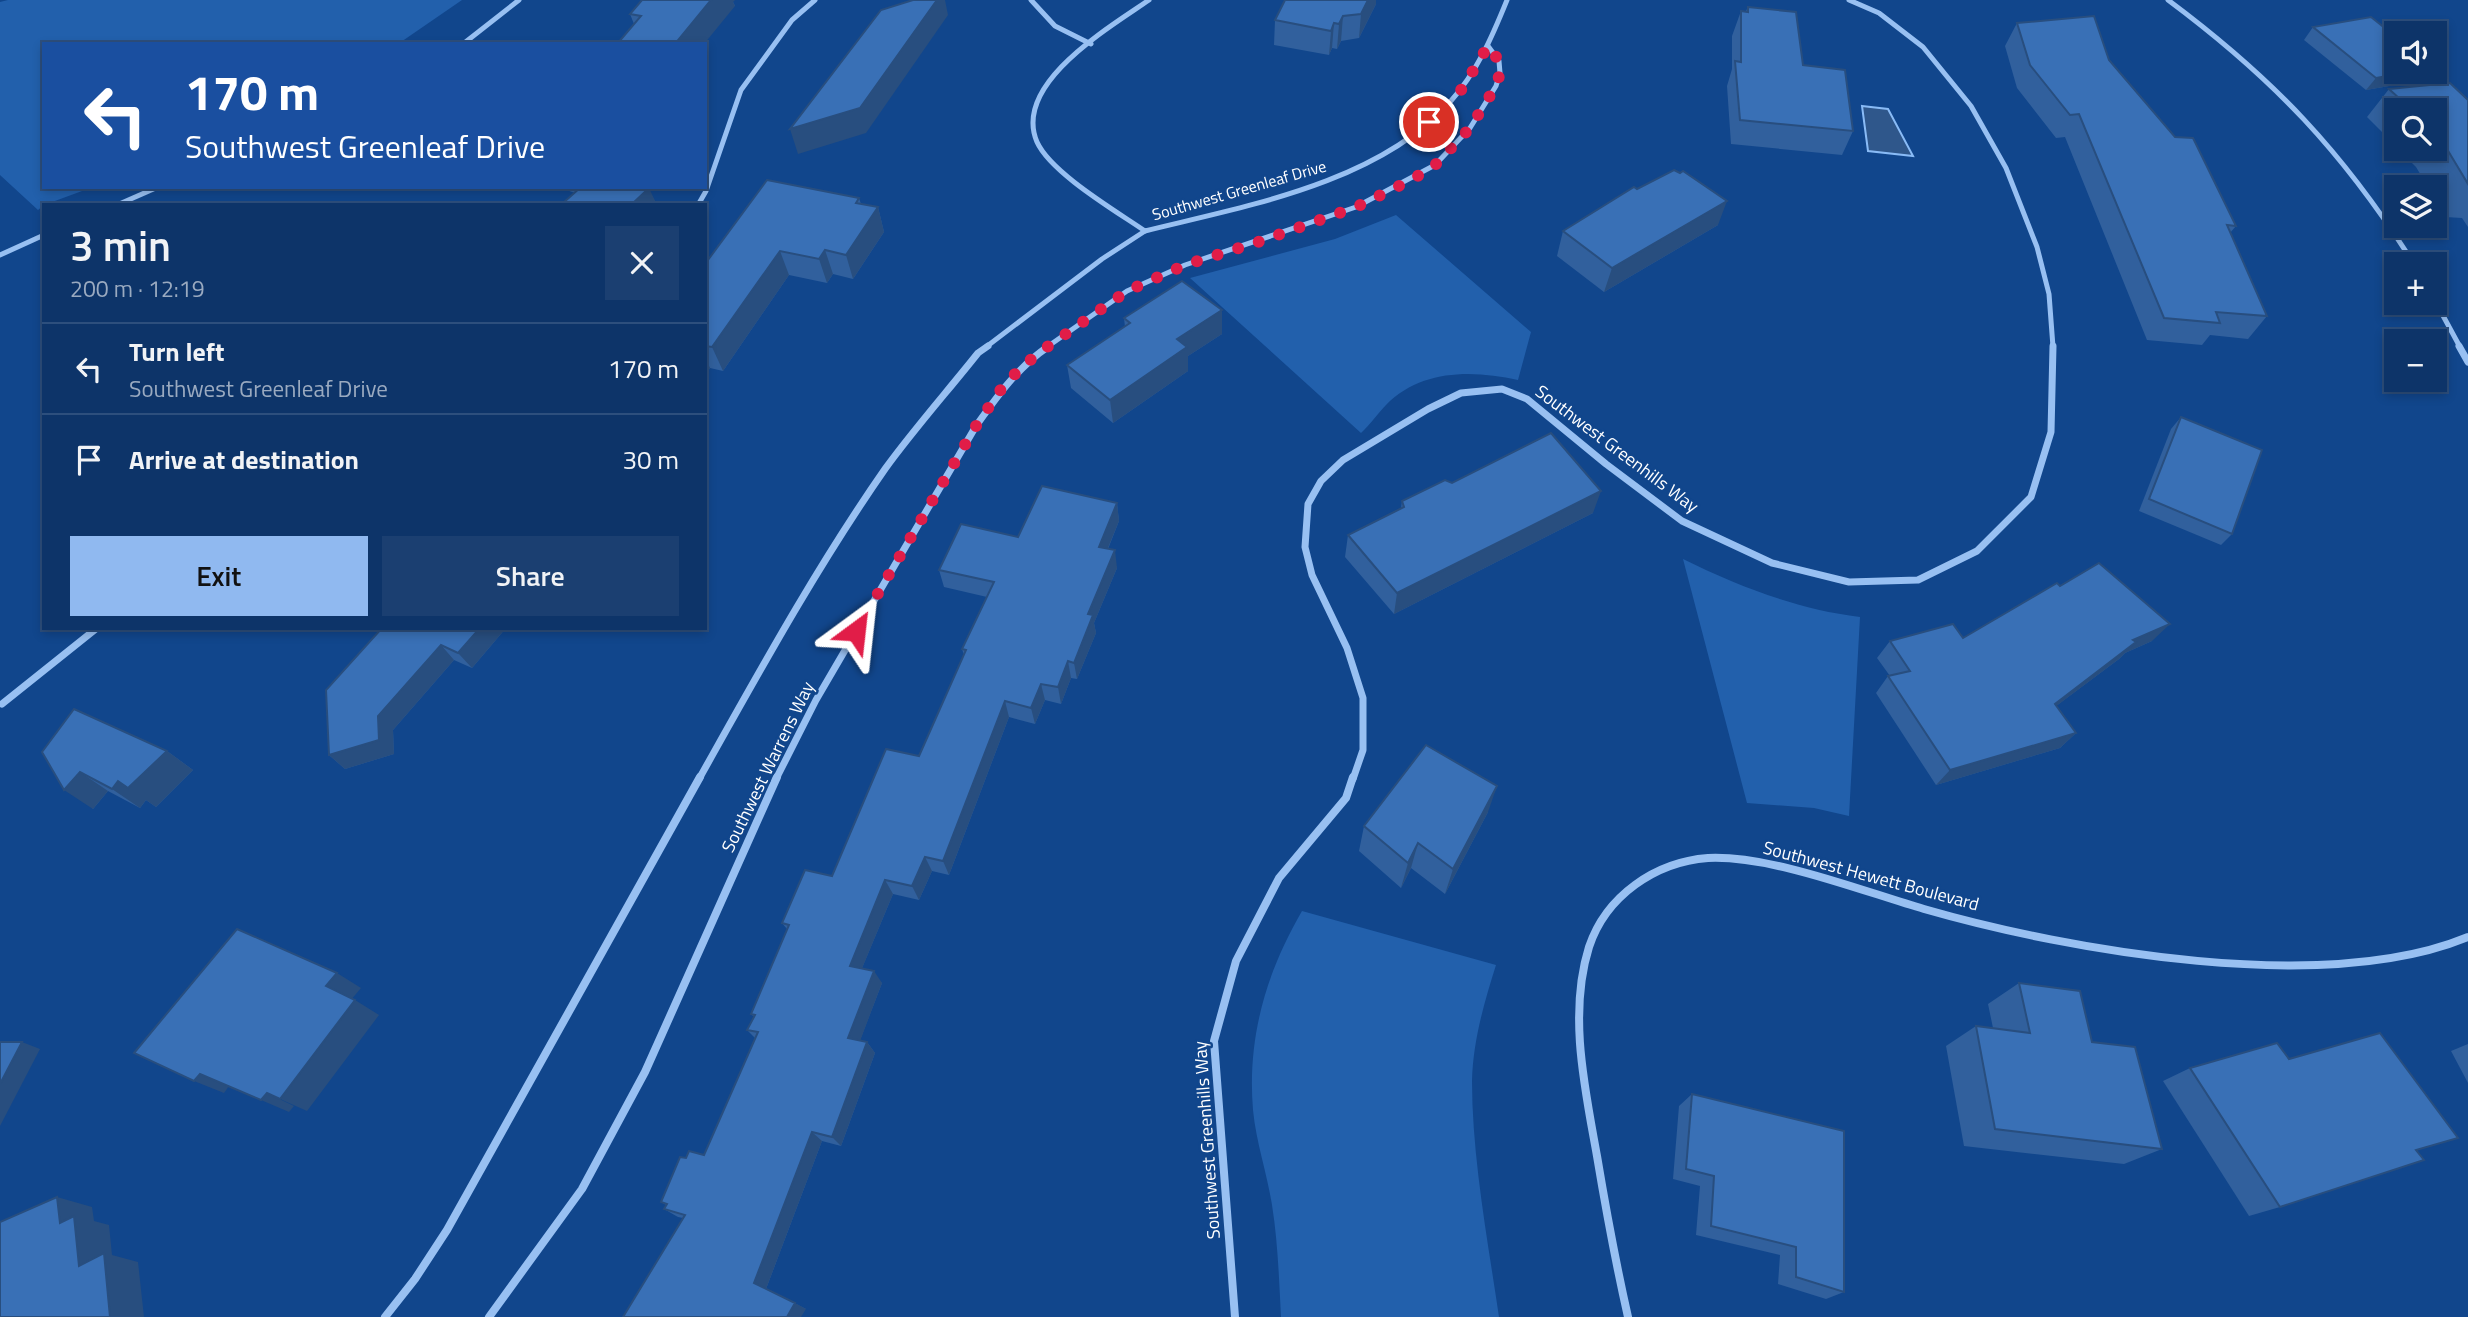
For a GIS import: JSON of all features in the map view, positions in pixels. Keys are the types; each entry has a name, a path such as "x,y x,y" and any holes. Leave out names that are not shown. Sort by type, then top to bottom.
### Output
{"street":[{"path":"466,42 519,0"},
{"path":"707,188 741,90 792,20 815,0"},
{"path":"1031,0 1055,26 1090,44"},
{"name":"Southwest Greenleaf Drive","path":"1149,0 1058,70 1041,93 1034,113 1038,143 1082,186 1146,231 1313,186 1391,152 1417,134 1462,89 1488,46 1507,0"},
{"name":"Southwest Greenhills Way","path":"1235,1317 1214,1041 1236,961 1279,878 1346,798 1363,750 1363,698 1347,648 1312,575 1305,547 1308,503 1321,481 1343,460 1428,409 1461,393 1502,389 1527,399 1682,522 1772,562 1849,582 1918,580 1977,551 2031,497 2051,432 2054,354 2049,294 2037,247 2006,167 1971,106 1923,47 1880,13 1849,0"},
{"path":"2168,0 2287,97 2319,131 2371,197 2406,252"},
{"name":"Southwest Warrens Way","path":"489,1317 512,1289 589,1178 645,1072 776,779 816,700 976,426 1004,385 1040,352 1127,291 1185,265 1356,207 1435,165 1470,128 1496,86 1500,73 1499,61 1488,46"},
{"path":"122,203 153,189"},
{"path":"385,1317 415,1279 447,1230 751,686 848,525 887,467 978,353 1102,258 1146,231"},
{"path":"0,256 42,236"},
{"path":"2443,315 2468,362"},
{"path":"2,704 94,630"},
{"name":"Southwest Hewett Boulevard","path":"1628,1317 1614,1255 1582,1070 1580,978 1589,946 1607,912 1632,885 1668,866 1702,858 1742,858 2048,939 2231,962 2380,962 2440,950 2468,937"}],"shaded area":[{"path":"462,0 401,42 42,42 42,189 88,189 49,203 42,203 38,210 0,175 0,2"},
{"path":"1862,106 1888,109 1913,156 1868,151"},
{"path":"1396,215 1531,332 1518,380 1466,374 1448,375 1415,384 1386,405 1361,433 1190,278 1335,239"},
{"path":"1683,559 1769,596 1860,617 1849,816 1814,808 1747,803"},
{"path":"1302,911 1496,965 1477,1037 1472,1081 1478,1169 1499,1317 1281,1317 1274,1219 1253,1110 1253,1057 1256,1032 1269,982"}],"building":[{"path":"642,0 711,0 677,42 619,42 641,16 630,14"},
{"path":"913,0 937,0 860,108 790,129 881,10"},
{"path":"1285,0 1368,0 1361,14 1343,16 1339,24 1334,23 1331,31 1275,20"},
{"path":"1748,7 1796,12 1803,65 1845,70 1853,131 1740,120 1735,61 1741,62 1741,11 1748,12"},
{"path":"2094,16 2109,60 2175,137 2193,138 2236,226 2227,225 2267,316 2216,312 2220,323 2164,318 2079,114 2070,115 2030,65 2017,23"},
{"path":"2371,17 2384,27 2384,77 2376,78 2313,27"},
{"path":"2447,83 2468,100 2468,184 2447,149 2447,98 2399,98 2389,89"},
{"path":"1674,170 1680,173 1683,171 1727,201 1612,268 1563,231 1634,187 1637,189"},
{"path":"767,180 859,198 856,203 878,207 846,255 825,250 819,259 780,251 712,347 707,346 707,261"},
{"path":"579,189 648,189 633,203 563,203"},
{"path":"1182,281 1222,310 1177,339 1187,347 1110,400 1067,365 1130,323 1124,318"},
{"path":"2181,417 2262,450 2232,534 2149,499"},
{"path":"1551,433 1601,491 1397,593 1348,535 1404,507 1402,501 1445,480 1452,483"},
{"path":"1042,486 1117,503 1099,547 1115,550 1088,614 1093,615 1074,663 1068,661 1058,687 1041,684 1031,708 1005,701 943,861 925,857 912,886 885,880 850,966 874,971 848,1038 867,1042 832,1137 812,1132 754,1283 795,1303 787,1317 623,1317 685,1215 664,1209 667,1204 661,1202 680,1157 686,1158 689,1151 704,1155 758,1032 747,1030 755,1015 751,1014 789,925 782,923 805,870 832,876 886,749 919,756 966,650 962,649 994,582 939,570 961,524 1018,537"},
{"path":"2099,563 2170,624 2133,640 2136,642 2055,704 2076,733 1950,770 1888,676 1910,671 1890,641 1953,624 1963,638 2057,583 2060,586"},
{"path":"380,630 478,630 458,653 441,645 378,716 379,740 329,755 326,690"},
{"path":"74,709 167,751 128,788 118,781 112,789 80,772 64,790 42,752"},
{"path":"1426,745 1497,786 1453,869 1418,843 1408,863 1364,826"},
{"path":"237,929 337,973 326,986 355,1000 280,1099 267,1093 261,1100 200,1074 194,1081 134,1053"},
{"path":"2019,983 2080,991 2092,1042 2135,1047 2162,1149 1995,1129 1976,1026 2030,1033"},
{"path":"2380,1033 2458,1138 2416,1150 2424,1160 2280,1207 2190,1068 2277,1043 2289,1059"},
{"path":"0,1042 22,1042 0,1084"},
{"path":"1692,1094 1844,1131 1844,1292 1796,1277 1796,1247 1711,1226 1714,1176 1686,1169"},
{"path":"57,1197 60,1223 74,1216 79,1266 104,1253 110,1317 0,1317 0,1222"}],"route":[{"path":"856,631 976,426 1004,385 1022,367 1127,291 1185,265 1356,207 1388,193 1435,165 1470,128 1496,86 1500,73 1499,61 1488,46 1462,89 1429,122"}]}
